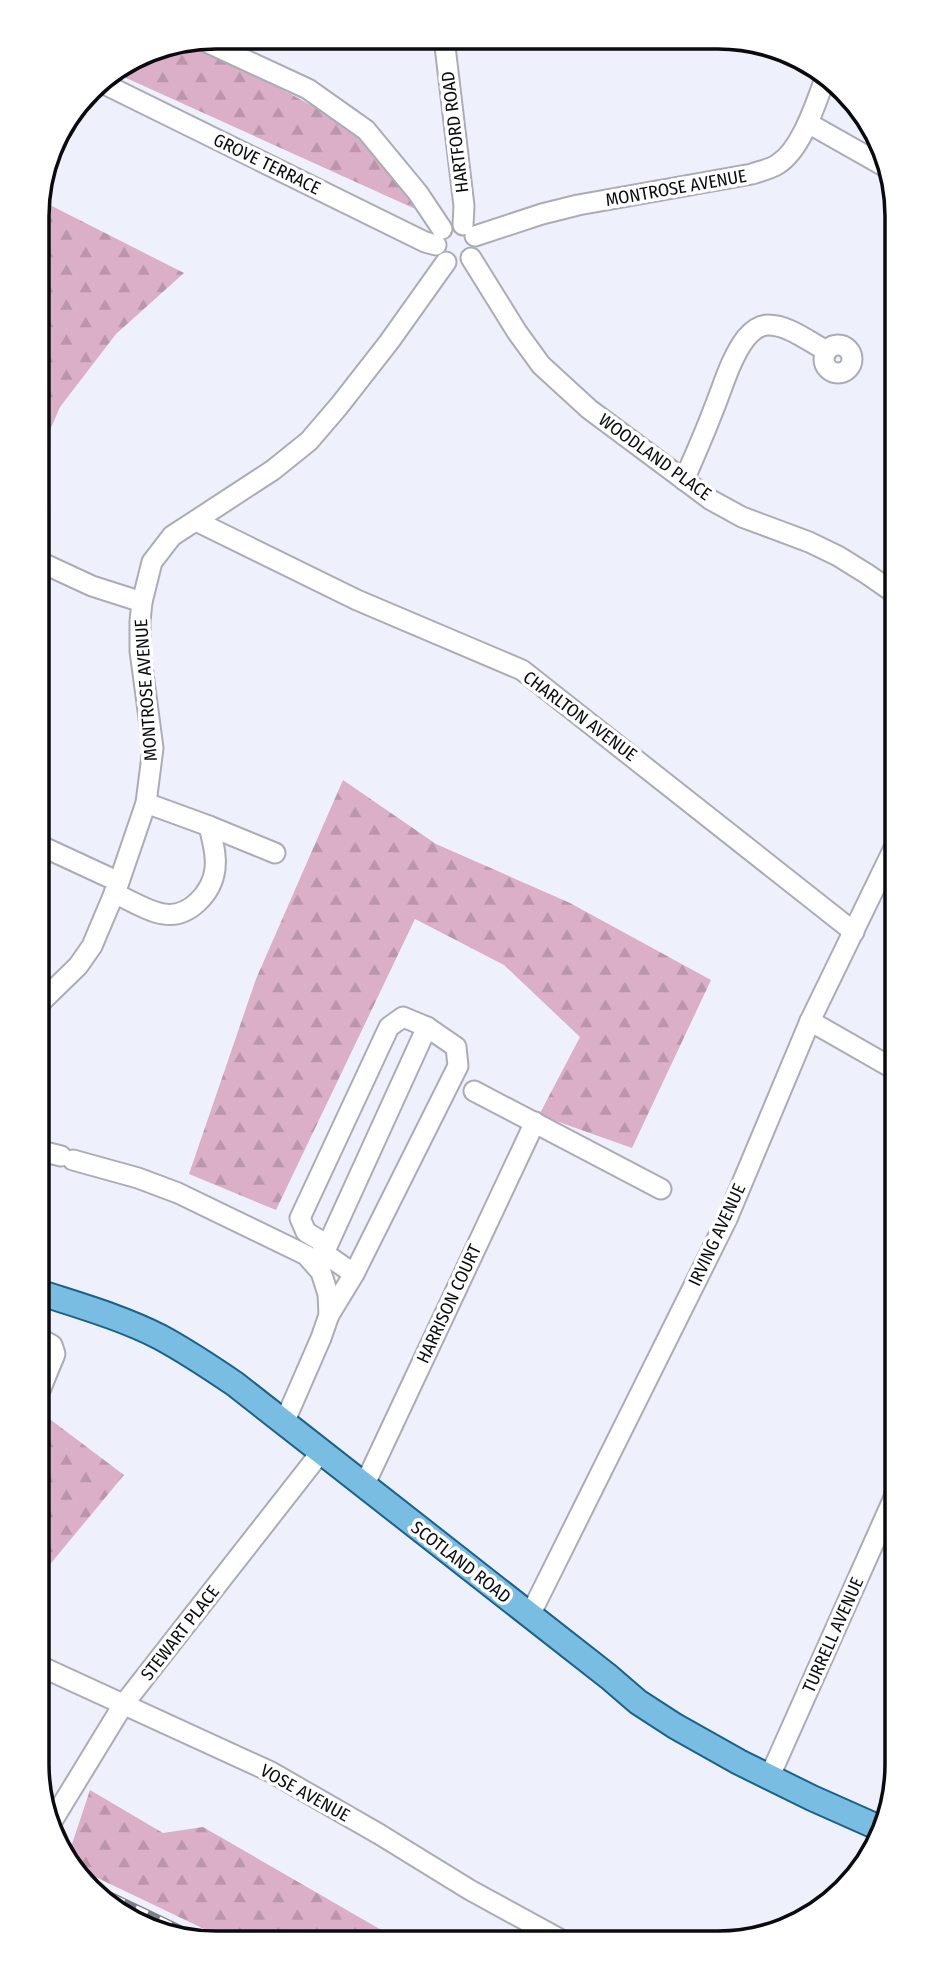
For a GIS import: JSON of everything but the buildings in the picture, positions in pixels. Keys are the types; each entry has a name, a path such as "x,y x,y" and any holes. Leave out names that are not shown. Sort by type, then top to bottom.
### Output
{"main road":[{"name":"SCOTLAND ROAD","path":"49,1296 122,1321 197,1357 235,1384 638,1702 675,1726 769,1778 873,1825"}],"street":[{"path":"221,49 308,89 366,130 418,193 441,245 459,264 471,258 476,248 469,231 452,224 441,245"},
{"name":"HARTFORD ROAD","path":"445,49 469,231"},
{"name":"MONTROSE AVENUE","path":"469,231 579,205 752,174 777,165 790,154 808,123 822,86"},
{"name":"GROVE TERRACE","path":"110,87 425,242 441,245"},
{"path":"808,123 875,161"},
{"name":"MONTROSE AVENUE","path":"49,994 78,967 92,946 146,803 153,748 140,651 142,602 152,562 173,536 272,470 309,441 380,353 441,245"},
{"name":"WOODLAND PLACE","path":"471,258 541,365 589,409 711,499 742,517 838,556 885,587"},
{"path":"684,480 725,379 751,332 758,327 777,326 827,351"},
{"name":"CHARLTON AVENUE","path":"196,521 358,600 522,670 854,932"},
{"path":"49,566 92,586 142,602"},
{"path":"146,803 275,853"},
{"path":"49,850 163,914 177,914 187,911 206,890 215,869 215,852 209,826"},
{"name":"IRVING AVENUE","path":"530,1615 727,1219 810,1021 885,868"},
{"path":"284,1423 329,1315 354,1274 458,1066 456,1047 427,1027 403,1017 389,1027 300,1218 320,1253 354,1274"},
{"path":"810,1021 885,1064"},
{"path":"329,1315 320,1253 427,1027"},
{"path":"474,1091 661,1189"},
{"name":"HARRISON COURT","path":"364,1486 535,1122"},
{"path":"49,1153 138,1178 178,1194 306,1255 320,1253"},
{"path":"49,1343 55,1354 49,1369"},
{"name":"STEWART PLACE","path":"57,1814 124,1705 321,1452"},
{"name":"TURRELL AVENUE","path":"769,1778 885,1518"},
{"name":"VOSE AVENUE","path":"49,1670 271,1772 379,1834 470,1891 545,1931"}],"green space":[{"path":"201,50 263,79 342,122 381,160 422,212 123,77 152,62"},
{"path":"49,205 184,273 116,334 60,407 49,432"},
{"path":"343,780 436,844 570,903 711,980 632,1148 539,1115 580,1037 504,965 415,919 276,1210 189,1174 256,979"},
{"path":"49,1419 124,1475 49,1566"},
{"path":"90,1790 163,1833 203,1827 383,1931 208,1931 91,1875 71,1847"}],"railway":[{"path":"117,1898 172,1925"}]}
